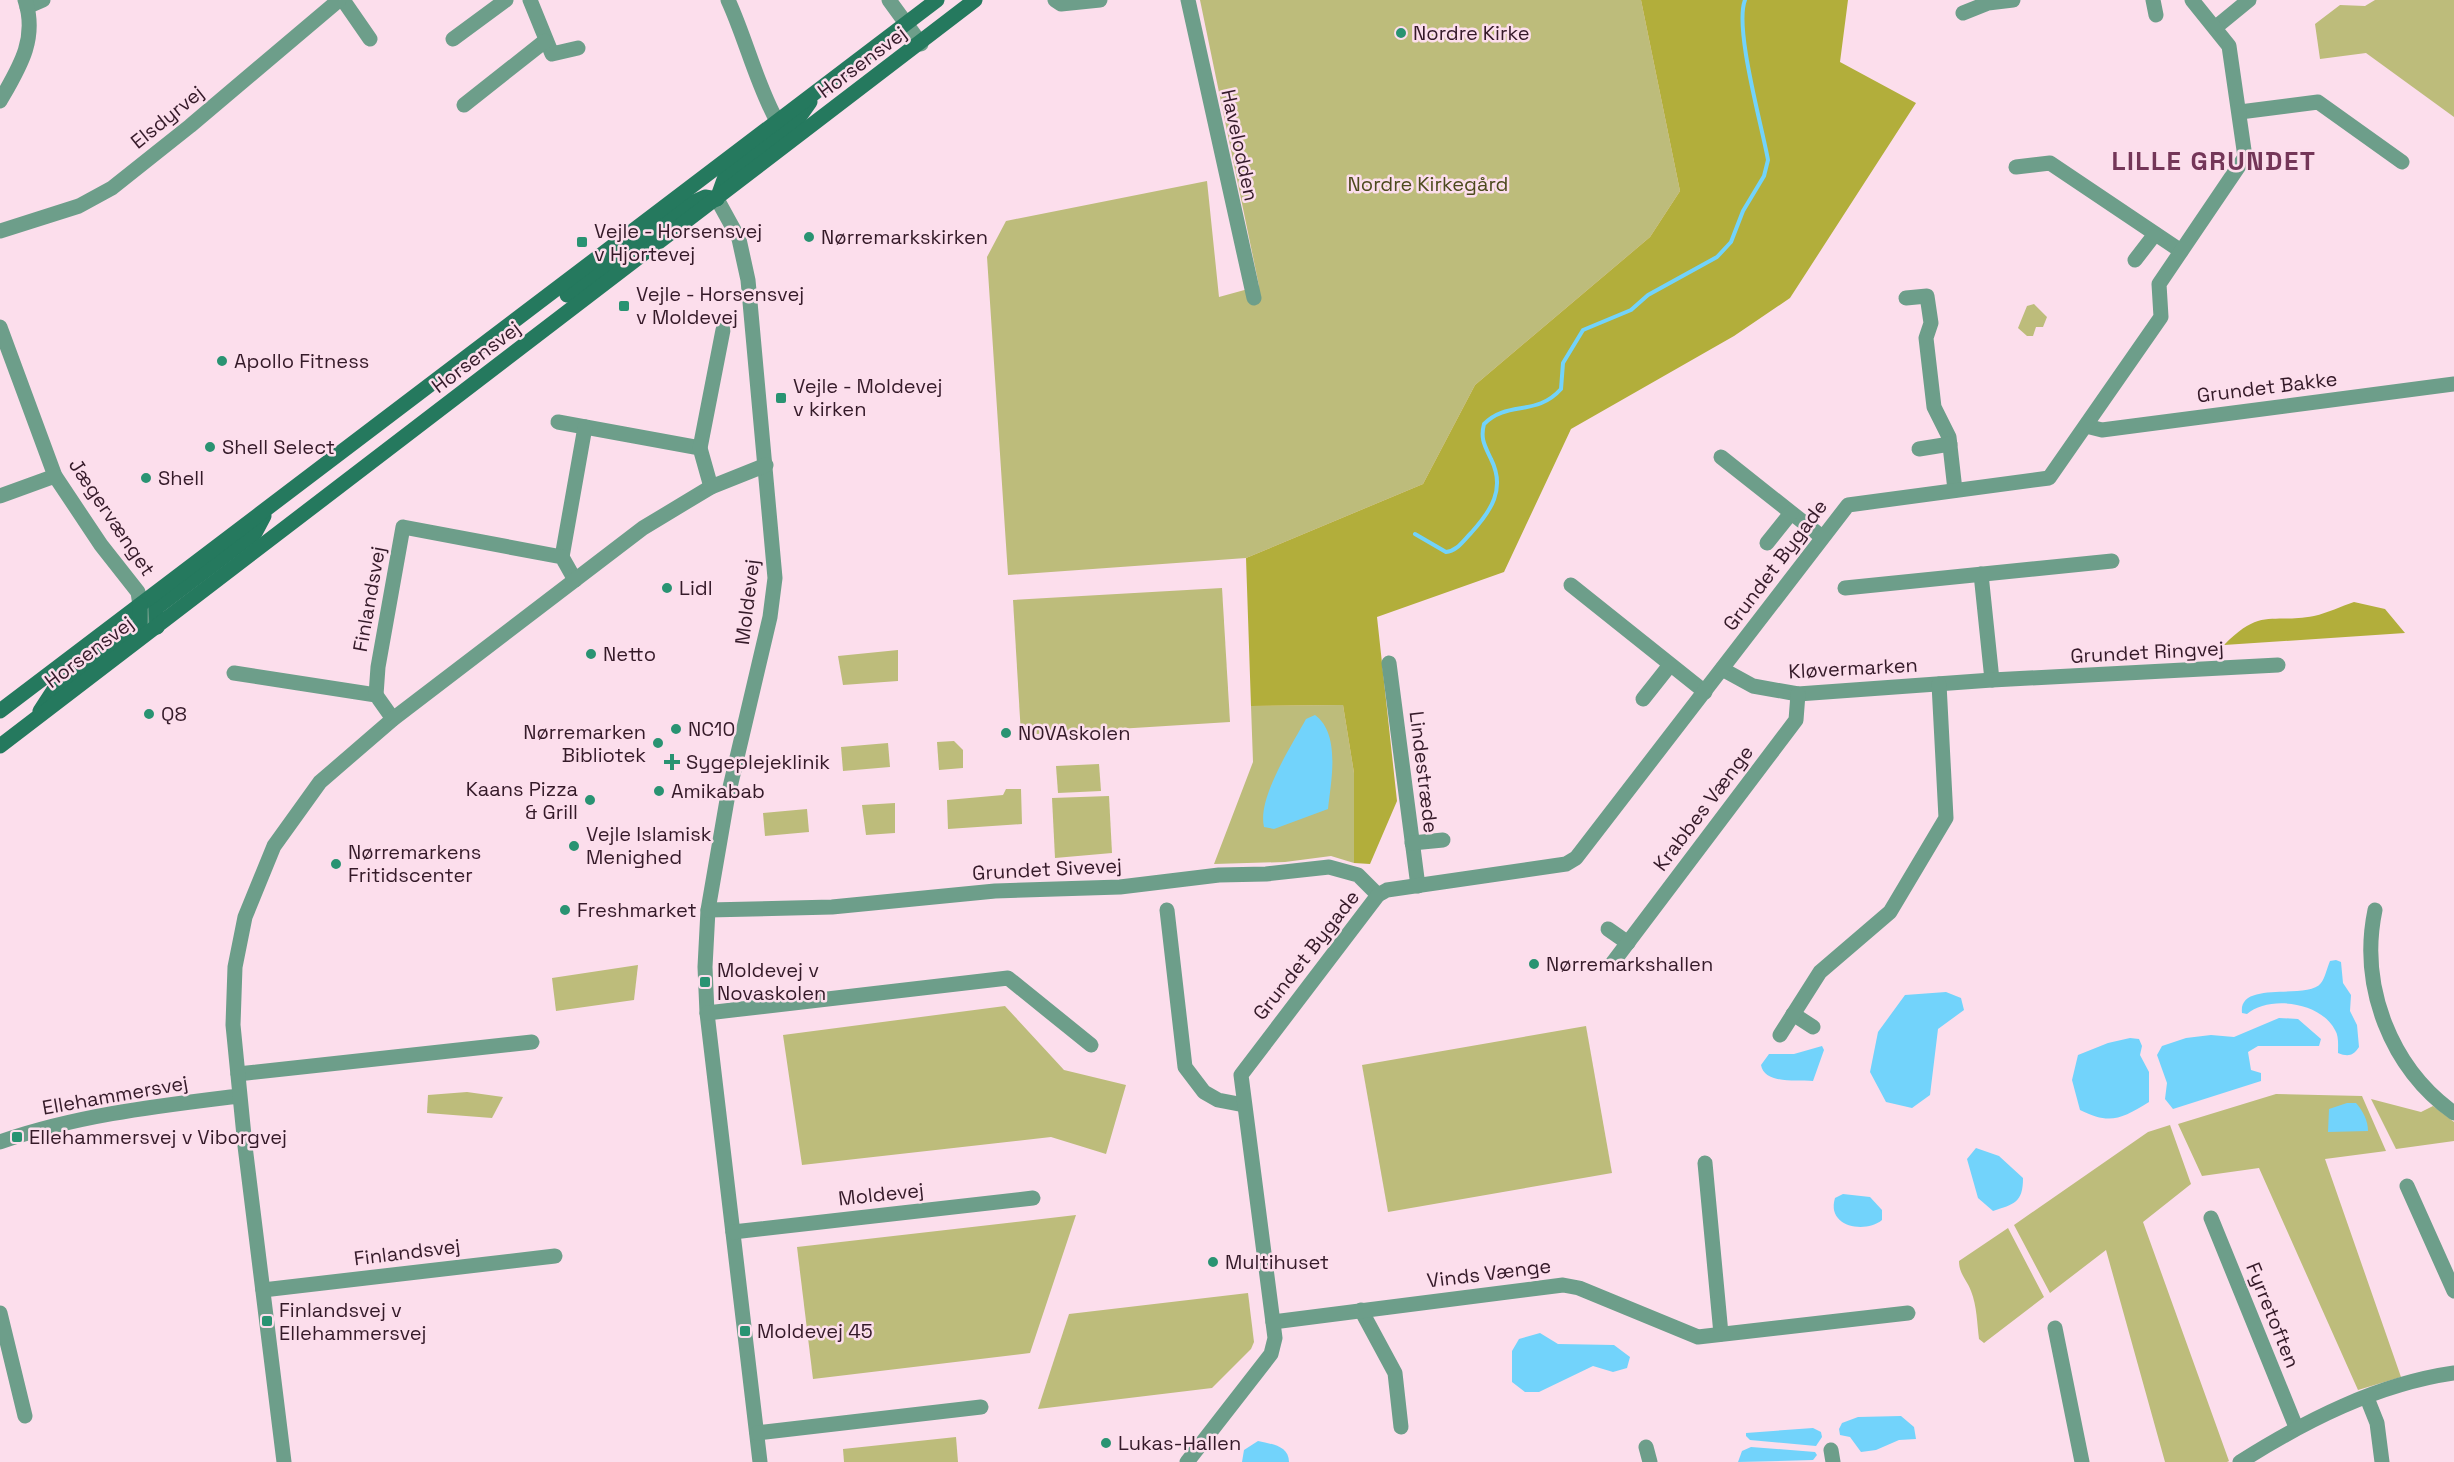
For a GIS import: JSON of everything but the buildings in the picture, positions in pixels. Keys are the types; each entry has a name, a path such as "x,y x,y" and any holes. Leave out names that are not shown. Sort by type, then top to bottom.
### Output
{"main road":[{"name":"Horsensvej","path":"0,711 937,0"},
{"name":"Horsensvej","path":"0,746 921,44 975,0"},
{"path":"487,342 534,319 687,205 705,197 717,200 726,174 798,119 821,87"},
{"path":"157,627 156,608 255,533 267,510"},
{"path":"35,719 53,691 140,624 141,605"}],"street":[{"path":"0,101 26,54 30,36 26,3 43,0"},
{"path":"341,0 370,39"},
{"name":"Elsdyrvej","path":"0,231 79,206 112,188 341,0"},
{"path":"453,39 506,0"},
{"path":"530,0 552,54 578,48"},
{"path":"728,0 766,100 777,121"},
{"path":"889,0 921,44"},
{"path":"1055,0 1061,4 1100,0"},
{"name":"Havelodden","path":"1188,0 1226,182 1254,298"},
{"path":"1963,13 1988,3 2013,0"},
{"name":"Grundet Bygade","path":"1187,1462 1271,1354 1275,1338 1240,1075 1378,896 1387,890 1566,864 1576,858 1848,505 2049,478 2161,316 2159,284 2246,157 2229,46 2192,0"},
{"path":"2216,27 2249,0"},
{"path":"464,105 545,41"},
{"path":"2240,112 2318,102 2402,162"},
{"path":"2016,167 2050,163 2181,251"},
{"name":"Moldevej","path":"717,200 739,239 748,280 775,566 770,617 728,800 708,910 705,953 707,1013 760,1462"},
{"path":"2135,260 2155,234"},
{"path":"1906,298 1927,296 1931,323 1926,338 1934,407 1949,437 1955,490"},
{"name":"Jægervænget","path":"0,327 56,476 101,545 138,592 141,605 157,627"},
{"path":"711,487 700,448 723,330"},
{"name":"Grundet Bakke","path":"2086,426 2102,430 2454,384"},
{"path":"558,422 700,448"},
{"path":"575,580 562,557 585,427"},
{"path":"1918,449 1950,444"},
{"path":"1721,458 1822,537"},
{"path":"284,1462 239,1096 233,1024 235,967 245,917 274,846 320,782 393,719 643,528 711,487 766,465"},
{"path":"0,496 56,476"},
{"path":"1767,543 1791,513"},
{"name":"Finlandsvej","path":"376,695 378,666 403,527 562,557"},
{"path":"1845,588 2112,561"},
{"path":"1981,574 1992,680"},
{"path":"1571,585 1705,692"},
{"name":"Lindestræde","path":"1389,663 1412,843 1417,862 1418,886"},
{"path":"1643,699 1670,664"},
{"name":"Grundet Ringvej","path":"2017,679 2278,665"},
{"name":"Kløvermarken","path":"1722,669 1753,687 1798,694 2017,679"},
{"path":"234,673 376,695 393,719"},
{"path":"1780,1035 1820,972 1890,912 1946,818 1939,684"},
{"name":"Krabbes Vænge","path":"1611,965 1796,720 1798,694"},
{"path":"1412,843 1443,840"},
{"name":"Grundet Sivevej","path":"708,910 832,907 995,891 1119,887 1219,875 1266,874 1329,867 1358,875 1378,896"},
{"path":"1167,910 1185,1067 1193,1081 1204,1092 1218,1100 1244,1105"},
{"path":"2375,910 2370,931 2371,960 2383,1024 2396,1049 2422,1085 2433,1098 2454,1113"},
{"path":"1608,929 1628,943"},
{"path":"707,1013 1008,978 1091,1045"},
{"path":"1793,1014 1813,1027"},
{"path":"238,1074 532,1042"},
{"name":"Ellehammersvej","path":"0,1142 40,1128 127,1111 239,1096"},
{"path":"1705,1163 1721,1334"},
{"path":"2407,1186 2454,1291"},
{"name":"Moldevej","path":"733,1232 1033,1198"},
{"name":"Fyrretoften","path":"2211,1218 2296,1427"},
{"name":"Finlandsvej","path":"263,1290 555,1256"},
{"name":"Vinds Vænge","path":"1273,1322 1563,1285 1579,1288 1698,1337 1908,1313"},
{"path":"1361,1310 1395,1373 1401,1427"},
{"path":"0,1313 25,1416"},
{"path":"2055,1329 2082,1462"},
{"path":"2240,1462 2296,1427 2421,1378 2454,1373"},
{"path":"2367,1398 2377,1423 2382,1462"},
{"path":"757,1433 981,1407"}],"green space":[{"name":"Nordre Kirkegård","path":"1200,0 1641,0 1680,191 1650,237 1475,385 1423,484 1246,558 1008,575 987,257 1006,221 1207,181 1219,297 1259,286"},
{"path":"2375,0 2454,0 2454,117 2366,53 2320,59 2315,24 2340,5 2365,6"},
{"path":"2034,304 2047,317 2043,327 2036,327 2033,336 2027,336 2018,328 2027,306"},
{"path":"1222,588 1230,722 1021,735 1013,600"},
{"path":"898,650 898,681 843,685 838,656"},
{"path":"1343,705 1354,773 1354,863 1331,856 1285,862 1214,864 1253,762 1251,706"},
{"path":"954,741 963,750 963,768 939,770 937,742"},
{"path":"888,743 890,767 843,771 841,747"},
{"path":"1099,764 1101,791 1058,793 1056,766"},
{"path":"1006,789 1021,789 1022,824 948,829 947,800 1003,795"},
{"path":"1109,796 1112,853 1055,858 1052,798"},
{"path":"895,803 895,833 866,835 862,805"},
{"path":"807,809 809,832 765,836 763,813"},
{"path":"638,965 634,1000 556,1011 552,978"},
{"path":"1005,1006 1064,1070 1126,1085 1106,1154 1051,1137 802,1165 783,1035"},
{"path":"1586,1026 1612,1173 1388,1212 1362,1065"},
{"path":"467,1092 503,1097 492,1118 427,1113 428,1095"},
{"path":"2276,1094 2362,1096 2386,1151 2325,1159 2401,1377 2358,1390 2259,1168 2202,1176 2178,1124"},
{"path":"2371,1099 2421,1112 2433,1106 2454,1122 2454,1141 2396,1149"},
{"path":"2170,1125 2191,1184 2143,1222 2229,1461 2227,1462 2165,1462 2106,1250 2050,1293 2014,1225 2148,1132"},
{"path":"1076,1215 1030,1353 813,1379 797,1247"},
{"path":"2008,1228 2044,1297 1984,1343 1979,1339 1973,1297 1959,1266 1959,1261"},
{"path":"1248,1293 1254,1342 1251,1349 1212,1388 1038,1409 1069,1314"},
{"path":"956,1437 958,1462 844,1462 843,1449"}],"shaded area":[{"path":"1641,0 1848,0 1840,62 1916,103 1790,298 1734,336 1571,429 1504,572 1377,617 1397,801 1370,864 1354,863 1354,773 1343,705 1251,706 1246,558 1423,484 1475,385 1650,237 1680,191"},
{"path":"2354,602 2385,609 2405,633 2224,645 2237,633 2257,621 2314,616"}],"water":[{"path":"1315,715 1323,723 1331,746 1332,772 1328,809 1274,829 1264,827 1263,815 1266,802 1277,772 1306,719"},
{"path":"2330,961 2341,962 2343,983 2351,995 2350,1011 2357,1025 2359,1047 2352,1054 2338,1053 2338,1038 2335,1030 2328,1020 2307,1008 2281,1003 2257,1008 2247,1014 2242,1013 2244,1003 2251,996 2314,988 2321,983"},
{"path":"1946,992 1961,998 1964,1010 1938,1029 1930,1095 1912,1108 1886,1102 1870,1072 1878,1032 1905,995"},
{"path":"2279,1018 2298,1019 2321,1039 2319,1046 2258,1046 2248,1052 2251,1070 2261,1073 2261,1081 2173,1109 2165,1099 2167,1083 2157,1055 2162,1046 2186,1038 2211,1035 2234,1037"},
{"path":"2130,1038 2139,1039 2142,1046 2140,1055 2149,1072 2149,1102 2131,1113 2108,1119 2080,1110 2072,1080 2078,1055 2108,1043"},
{"path":"1822,1046 1824,1050 1813,1081 1782,1080 1763,1071 1761,1065 1769,1054 1794,1054"},
{"path":"2347,1103 2356,1103 2359,1106 2366,1120 2368,1131 2328,1132 2329,1109"},
{"path":"1976,1148 1999,1156 2023,1178 2019,1198 2012,1204 1993,1211 1978,1198 1967,1159"},
{"path":"1843,1194 1870,1197 1882,1210 1882,1220 1866,1227 1857,1227 1841,1221 1836,1216 1834,1208 1835,1198"},
{"path":"1540,1333 1558,1344 1614,1345 1630,1357 1627,1368 1613,1372 1593,1366 1539,1392 1525,1392 1512,1382 1512,1351 1519,1339"},
{"path":"1901,1416 1914,1427 1916,1439 1899,1440 1876,1450 1861,1452 1850,1437 1840,1435 1839,1429 1842,1423 1858,1417"},
{"path":"1813,1428 1821,1432 1822,1437 1816,1446 1750,1440 1746,1436 1746,1433"},
{"path":"1258,1441 1283,1449 1289,1462 1242,1462 1244,1450"},
{"path":"1751,1447 1815,1452 1817,1455 1813,1460 1738,1462 1742,1451"}],"waterway":[{"path":"1415,534 1446,552 1460,545 1485,516 1497,490 1495,470 1483,438 1484,424 1503,412 1532,406 1551,398 1561,389 1563,363 1583,330 1631,310 1648,295 1717,257 1731,242 1743,211 1764,176 1768,160 1746,54 1743,32 1745,0"}],"place":[{"name":"Nordre Kirke","path":"1401,33"},
{"name":"Nørremarkskirken","path":"809,237"},
{"name":"Vejle - Horsensvej v Hjortevej","path":"582,242"},
{"name":"Vejle - Horsensvej v Moldevej","path":"624,306"},
{"name":"Apollo Fitness","path":"222,361"},
{"name":"Vejle - Moldevej v kirken","path":"781,398"},
{"name":"Shell Select","path":"210,447"},
{"name":"Shell","path":"146,478"},
{"name":"Lidl","path":"667,588"},
{"name":"Netto","path":"591,654"},
{"name":"Q8","path":"149,714"},
{"name":"NC10","path":"676,729"},
{"name":"NOVAskolen","path":"1006,733"},
{"name":"Nørremarken Bibliotek","path":"658,743"},
{"name":"Sygeplejeklinik","path":"672,762"},
{"name":"Amikabab","path":"659,791"},
{"name":"Kaans Pizza & Grill","path":"590,800"},
{"name":"Vejle Islamisk Menighed","path":"574,846"},
{"name":"Nørremarkens Fritidscenter","path":"336,864"},
{"name":"Freshmarket","path":"565,910"},
{"name":"Nørremarkshallen","path":"1534,964"},
{"name":"Moldevej v Novaskolen","path":"705,982"},
{"name":"Ellehammersvej v Viborgvej","path":"17,1137"},
{"name":"Multihuset","path":"1213,1262"},
{"name":"Finlandsvej v Ellehammersvej","path":"267,1321"},
{"name":"Moldevej 45","path":"745,1331"},
{"name":"Lukas-Hallen","path":"1106,1443"}],"district":[{"name":"LILLE GRUNDET","path":"2214,161"}]}
